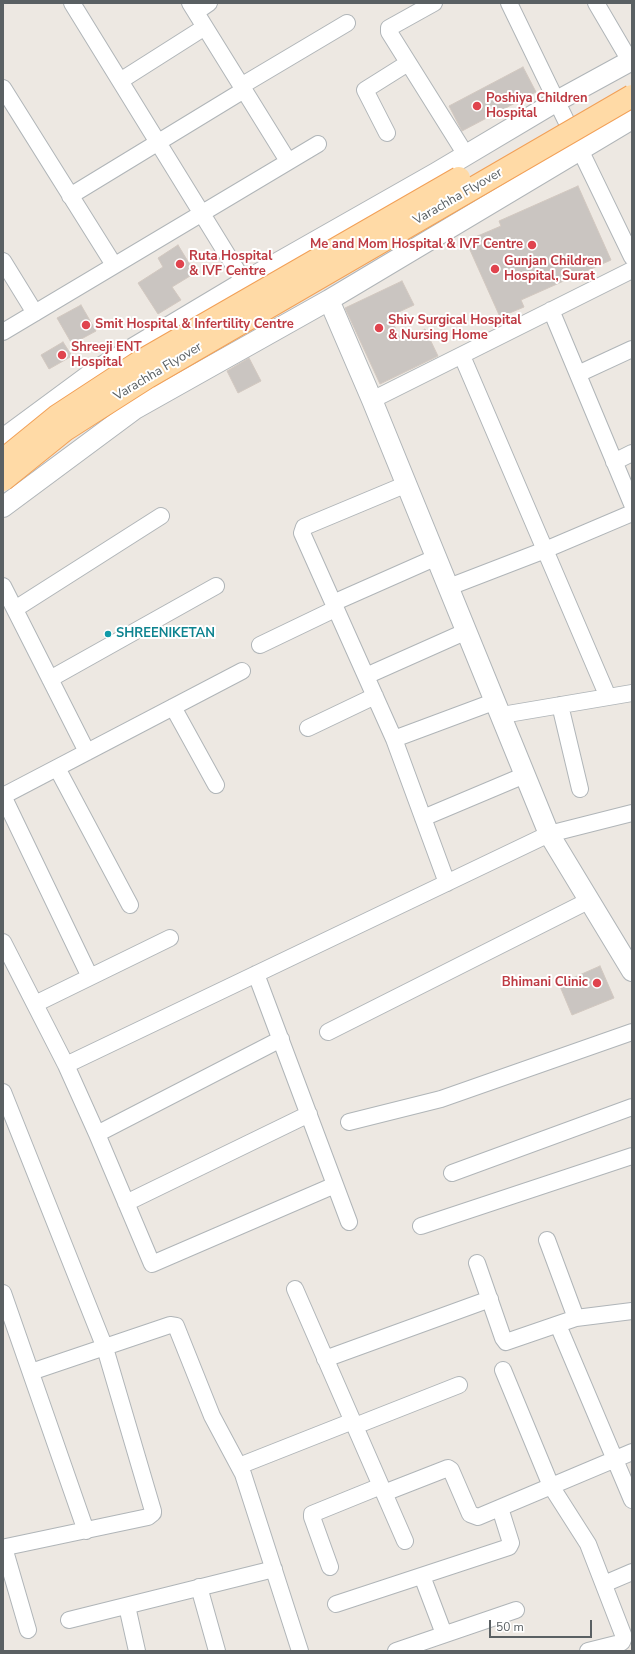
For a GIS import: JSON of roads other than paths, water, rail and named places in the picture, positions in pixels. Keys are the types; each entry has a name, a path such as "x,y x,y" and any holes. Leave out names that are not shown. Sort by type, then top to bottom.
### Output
{"main road":[{"name":"Varachha Flyover","path":"3,460 57,416 141,361 631,67"},
{"name":"Varachha Flyover","path":"3,480 65,430 148,377 632,96"}],"street":[{"path":"72,3 244,282"},
{"path":"209,3 193,7 288,162"},
{"path":"434,3 389,30 389,34 466,155"},
{"path":"509,3 632,256"},
{"path":"3,439 95,371 244,282 557,101 631,67 596,3"},
{"path":"70,196 158,143 242,88 347,23"},
{"path":"120,81 205,28"},
{"path":"387,133 365,90 408,63"},
{"path":"3,88 114,265"},
{"path":"3,470 11,501 135,409 329,300 632,119"},
{"path":"3,332 114,265 202,215 318,144"},
{"path":"3,261 35,313"},
{"path":"372,400 632,270"},
{"path":"329,300 450,587 549,834 588,901 632,971"},
{"path":"551,310 632,504"},
{"path":"578,374 632,349"},
{"path":"462,356 608,697"},
{"path":"614,462 632,453"},
{"path":"407,484 304,527 302,536 394,738 446,883"},
{"path":"450,587 545,550 632,513"},
{"path":"15,609 161,516"},
{"path":"260,645 334,606 437,557"},
{"path":"3,586 88,752"},
{"path":"50,679 216,586"},
{"path":"366,676 467,631"},
{"path":"90,977 3,796 242,671"},
{"path":"394,738 499,708 560,705 632,693"},
{"path":"308,728 375,696"},
{"path":"560,705 580,789"},
{"path":"173,707 216,785"},
{"path":"57,768 130,905"},
{"path":"423,818 525,775"},
{"path":"66,1065 549,834 632,812"},
{"path":"328,1032 588,901"},
{"path":"35,1004 170,938"},
{"path":"3,942 66,1065 97,1134 150,1262 153,1264 335,1186"},
{"path":"256,974 349,1222"},
{"path":"349,1122 442,1099 632,1032"},
{"path":"97,1134 281,1039"},
{"path":"3,1092 105,1348 153,1511 153,1513 148,1517 6,1547 5,1551 9,1586 28,1630"},
{"path":"452,1173 632,1107"},
{"path":"126,1203 309,1114"},
{"path":"421,1226 632,1156"},
{"path":"547,1240 576,1318"},
{"path":"477,1263 503,1338 506,1342 576,1318 632,1311"},
{"path":"295,1289 405,1541"},
{"path":"3,1293 86,1530"},
{"path":"325,1359 490,1299"},
{"path":"31,1372 170,1325 176,1326 212,1416 239,1466 300,1651"},
{"path":"558,1325 632,1500"},
{"path":"503,1370 551,1486 588,1544 604,1584 626,1624 622,1642 588,1651"},
{"path":"239,1466 459,1385"},
{"path":"330,1567 312,1514 448,1468 451,1470 472,1516 478,1517 632,1452"},
{"path":"336,1604 509,1547 511,1543 500,1508"},
{"path":"69,1620 274,1569"},
{"path":"604,1584 632,1572"},
{"path":"422,1576 444,1634"},
{"path":"199,1587 217,1651"},
{"path":"127,1606 137,1651"},
{"path":"396,1651 516,1610"}],"place":[{"name":"Poshiya Children Hospital","path":"477,106"},
{"name":"Me and Mom Hospital & IVF Centre","path":"532,245"},
{"name":"Ruta Hospital & IVF Centre","path":"180,264"},
{"name":"Gunjan Children Hospital, Surat","path":"495,269"},
{"name":"Smit Hospital & Infertility Centre","path":"86,325"},
{"name":"Shiv Surgical Hospital & Nursing Home","path":"379,328"},
{"name":"Shreeji ENT Hospital","path":"62,355"},
{"name":"SHREENIKETAN","path":"108,634"},
{"name":"Bhimani Clinic","path":"597,983"}]}
